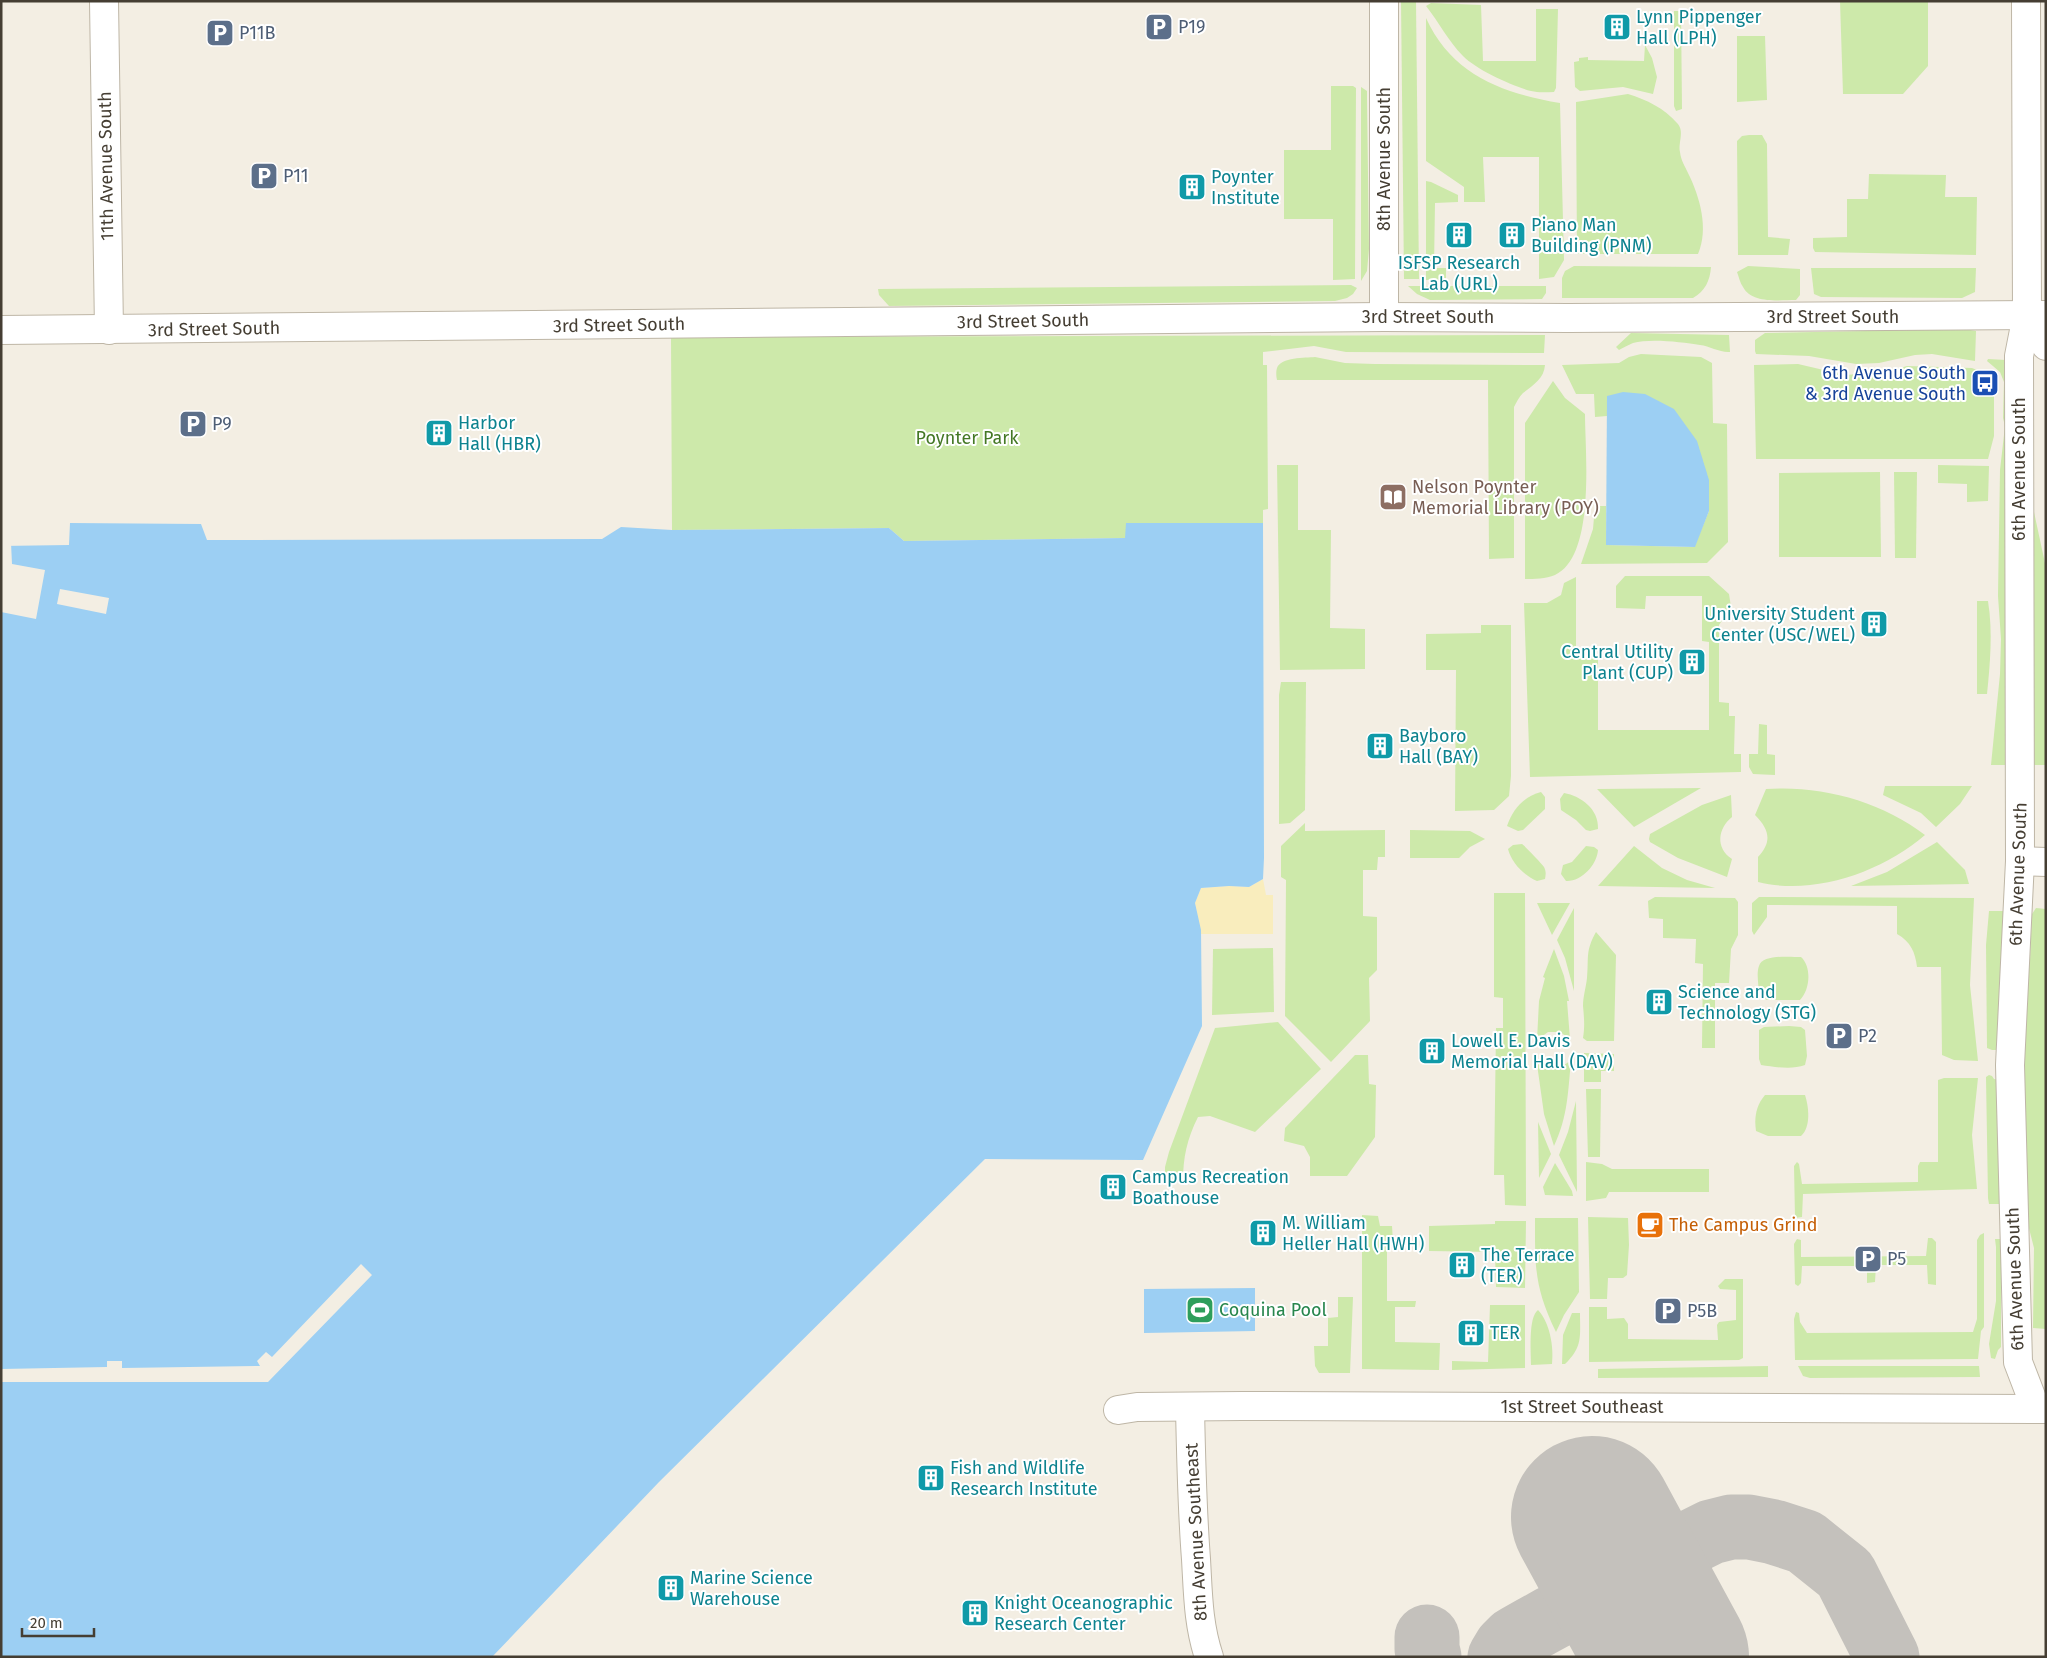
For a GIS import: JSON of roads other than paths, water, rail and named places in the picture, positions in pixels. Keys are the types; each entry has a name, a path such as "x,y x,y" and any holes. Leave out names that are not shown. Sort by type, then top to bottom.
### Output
{"street":[{"name":"11th Avenue South","path":"104,1 109,330"},
{"name":"8th Avenue South","path":"1384,1 1384,317"},
{"name":"6th Avenue South","path":"2026,1 2036,315 2019,356 2033,862 2010,1065 2014,1270 2018,1362 2043,1403"},
{"name":"3rd Street South","path":"1,330 1384,317 1578,318 2036,315"},
{"path":"2036,315 2046,346"},
{"name":"1st Street Southeast","path":"1118,1410 1136,1407 2043,1403"},
{"name":"8th Avenue Southeast","path":"1190,1407 1191,1479 1198,1599 1201,1633 1209,1657"}],"water":[{"path":"1623,392 1645,394 1674,409 1697,441 1709,480 1709,511 1695,547 1606,545 1607,396"},
{"path":"70,523 201,524 207,540 602,539 621,527 672,530 889,528 904,541 1125,538 1126,523 1263,523 1263,879 1249,887 1201,888 1195,903 1201,930 1202,1026 1143,1160 985,1159 659,1482 492,1657 1,1657 1,546 69,545"},
{"name":"Coquina Pool","path":"1255,1288 1255,1331 1144,1333 1144,1289"}],"place":[{"name":"P19","path":"1159,27"},
{"name":"Lynn Pippenger Hall (LPH)","path":"1617,27"},
{"name":"P11B","path":"220,33"},
{"name":"P11","path":"264,176"},
{"name":"Poynter Institute","path":"1192,187"},
{"name":"ISFSP Research Lab (URL)","path":"1459,235"},
{"name":"Piano Man Building (PNM)","path":"1512,235"},
{"name":"6th Avenue South & 3rd Avenue South","path":"1985,383"},
{"name":"P9","path":"193,424"},
{"name":"Harbor Hall (HBR)","path":"439,433"},
{"name":"Nelson Poynter Memorial Library (POY)","path":"1393,497"},
{"name":"University Student Center (USC/WEL)","path":"1874,624"},
{"name":"Central Utility Plant (CUP)","path":"1692,662"},
{"name":"Bayboro Hall (BAY)","path":"1380,746"},
{"name":"Science and Technology (STG)","path":"1659,1002"},
{"name":"P2","path":"1839,1036"},
{"name":"Lowell E. Davis Memorial Hall (DAV)","path":"1432,1051"},
{"name":"Campus Recreation Boathouse","path":"1113,1187"},
{"name":"The Campus Grind","path":"1650,1225"},
{"name":"M. William Heller Hall (HWH)","path":"1263,1233"},
{"name":"P5","path":"1868,1259"},
{"name":"The Terrace (TER)","path":"1462,1265"},
{"name":"Coquina Pool","path":"1200,1310"},
{"name":"P5B","path":"1668,1311"},
{"name":"TER","path":"1471,1333"},
{"name":"Fish and Wildlife Research Institute","path":"931,1478"},
{"name":"Marine Science Warehouse","path":"671,1588"},
{"name":"Knight Oceanographic Research Center","path":"975,1613"}],"park label":[{"name":"Poynter Park","path":"967,438"}]}
